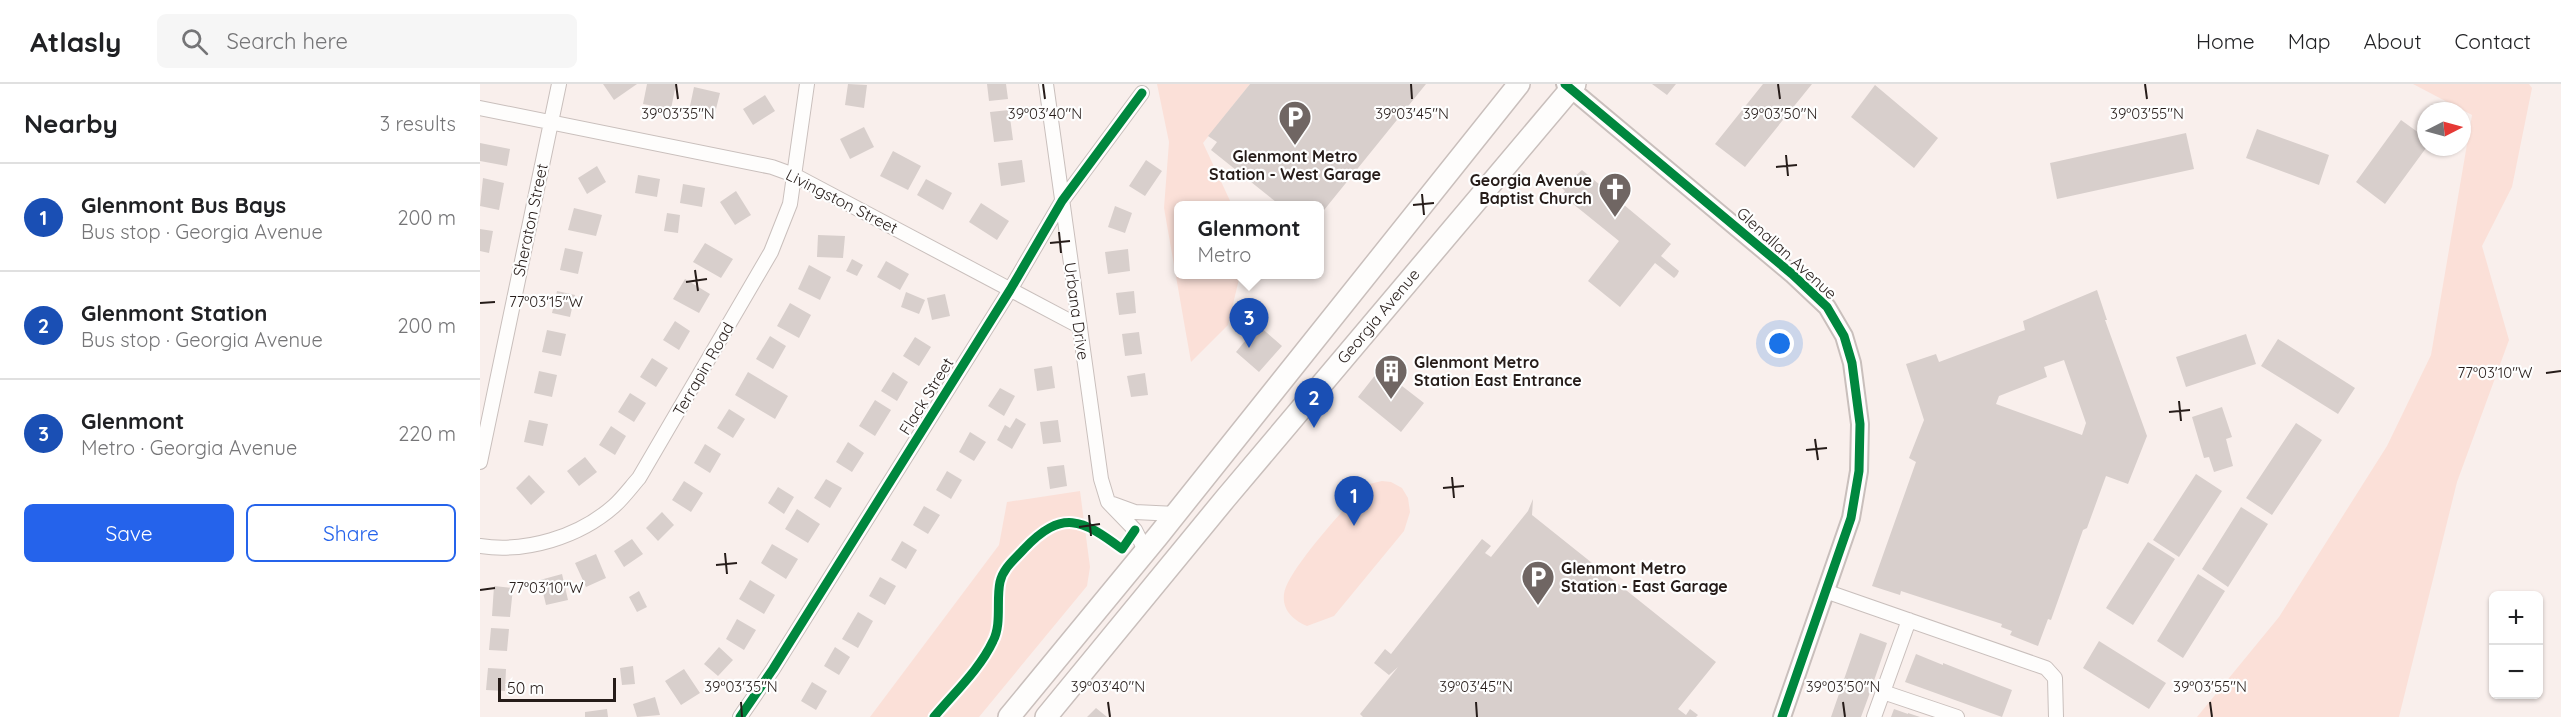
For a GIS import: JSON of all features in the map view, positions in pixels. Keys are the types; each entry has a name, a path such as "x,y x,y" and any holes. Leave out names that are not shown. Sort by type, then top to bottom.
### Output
{"main road":[{"name":"Georgia Avenue","path":"1009,717 1146,552 1519,84"},
{"name":"Georgia Avenue","path":"1046,717 1571,85"}],"street":[{"name":"Sheraton Street","path":"480,462 559,84"},
{"name":"Terrapin Road","path":"480,546 496,548 531,545 569,533 584,526 613,506 639,478 771,252 790,204 807,84"},
{"name":"Urbana Drive","path":"1046,84 1101,479 1108,502 1135,530 1146,552"},
{"name":"Glenallan Avenue","path":"1571,85 1792,274 1827,307 1844,336 1857,387 1860,424 1859,471 1851,518 1782,717"},
{"name":"Flack Street","path":"740,717 773,669 1010,290 1062,201 1142,93"},
{"name":"Livingston Street","path":"480,108 772,167 794,176 1079,326"},
{"path":"1108,502 1135,512 1176,514"},
{"path":"1825,591 2046,668 2055,678 2056,717"},
{"path":"1874,717 1909,620"},
{"path":"1883,692 1957,717"}],"shaded area":[{"path":"1157,84 1250,84 1203,143 1230,201 1174,201 1174,265 1164,208 1169,142"},
{"path":"2413,84 2529,84 2532,88 2512,187 2482,246 2509,340 2457,482 2399,717 2197,717 2279,617 2387,446 2431,355 2465,156 2471,156 2471,102 2447,102"},
{"path":"1176,279 1239,279 1228,325 1191,362"},
{"path":"1382,481 1391,482 1402,488 1408,498 1410,512 1404,531 1334,616 1307,626 1302,624 1287,610 1284,600 1288,583 1295,570 1365,485"},
{"path":"1080,491 1090,567 1087,586 979,717 870,717 999,545 1007,502"}],"building":[{"path":"603,84 637,84 614,100"},
{"path":"647,84 676,84 671,109 643,104"},
{"path":"848,84 867,85 864,108 845,105"},
{"path":"987,84 1006,84 1008,99 989,101"},
{"name":"Glenmont Metro Station - West Garage","path":"1250,84 1426,84 1324,210 1324,201 1275,201 1211,150 1217,142 1208,136"},
{"path":"1652,84 1676,84 1667,95"},
{"path":"1763,84 1812,84 1745,167 1715,144"},
{"path":"1875,85 1938,138 1914,168 1851,117"},
{"path":"694,87 720,93 714,117 689,111"},
{"path":"765,95 775,111 753,125 743,109"},
{"path":"1009,110 1013,140 994,142 990,112"},
{"path":"2401,120 2417,132 2417,156 2420,156 2385,204 2356,182"},
{"path":"864,127 874,147 850,159 840,139"},
{"path":"2257,129 2329,155 2319,185 2246,158"},
{"path":"2186,133 2194,169 2057,199 2050,163"},
{"path":"480,143 510,149 507,166 480,161"},
{"path":"893,151 921,166 908,190 880,176"},
{"path":"1022,160 1025,182 1001,186 998,163"},
{"path":"1146,160 1162,171 1145,196 1129,186"},
{"path":"597,166 606,182 587,194 578,178"},
{"name":"Georgia Avenue Baptist Church","path":"1582,170 1671,244 1661,256 1679,271 1674,278 1655,263 1620,307 1588,281 1619,241 1562,195 1565,191 1562,188"},
{"path":"638,175 660,179 657,197 635,193"},
{"path":"483,178 504,183 499,210 480,206"},
{"path":"926,179 952,193 943,210 917,195"},
{"path":"683,184 705,188 702,207 680,203"},
{"path":"736,191 751,215 735,225 720,202"},
{"path":"981,203 1009,221 997,240 969,222"},
{"path":"1115,206 1132,213 1125,233 1108,227"},
{"path":"574,208 602,215 596,236 568,230"},
{"path":"667,213 680,215 678,233 664,231"},
{"path":"480,229 493,231 489,253 480,251"},
{"path":"818,235 845,236 843,258 817,257"},
{"path":"705,243 733,259 721,278 693,262"},
{"path":"565,248 583,252 578,274 560,270"},
{"path":"1128,249 1130,271 1108,274 1105,252"},
{"path":"852,259 863,265 857,276 846,271"},
{"path":"886,261 909,274 900,290 877,277"},
{"path":"809,265 831,277 820,300 798,289"},
{"path":"685,279 710,294 699,313 673,299"},
{"path":"2097,290 2107,320 2105,320 2147,436 2128,484 2106,476 2087,528 2083,530 2051,620 2048,619 2038,646 2010,635 2012,631 2001,627 2002,624 1901,591 1900,595 1872,586 1916,462 1909,458 1924,420 1906,364 1936,354 1939,362 2025,330 2023,321","holes":["2064,360 2086,423 2082,435 1996,404 1999,396 2047,377 2044,367"]},
{"path":"557,291 575,295 570,317 552,313"},
{"path":"1134,291 1136,313 1119,315 1116,293"},
{"path":"906,292 925,300 919,314 901,307"},
{"path":"945,294 950,316 932,320 927,298"},
{"path":"790,303 811,315 799,338 777,326"},
{"path":"675,321 690,331 679,350 663,340"},
{"path":"1258,325 1282,346 1259,372 1236,352"},
{"path":"547,330 566,334 561,356 542,352"},
{"path":"1139,332 1142,354 1125,356 1122,334"},
{"path":"2246,334 2256,364 2186,387 2176,357"},
{"path":"770,336 786,346 773,369 756,359"},
{"path":"915,337 931,347 919,366 903,356"},
{"path":"2278,339 2355,388 2338,414 2261,366"},
{"path":"652,358 668,368 656,387 640,377"},
{"path":"1052,366 1055,388 1037,391 1034,369"},
{"name":"Glenmont Metro Station East Entrance","path":"1380,369 1424,403 1401,432 1358,397"},
{"path":"539,371 557,375 552,397 534,393"},
{"path":"748,372 788,396 775,419 735,395"},
{"path":"893,372 908,382 897,401 881,391"},
{"path":"1145,373 1148,395 1131,397 1127,376"},
{"path":"1000,388 1015,396 1004,416 988,406"},
{"path":"630,393 646,403 634,422 618,412"},
{"path":"875,400 891,410 875,436 859,426"},
{"path":"2222,407 2232,437 2226,439 2233,466 2214,472 2209,457 2204,458 2192,417"},
{"path":"729,409 745,419 733,438 717,428"},
{"path":"1016,418 1026,424 1012,449 997,440 1005,425 1010,428"},
{"path":"529,420 548,424 543,446 524,442"},
{"path":"1058,420 1061,442 1043,444 1040,422"},
{"path":"2296,423 2322,440 2272,515 2246,498"},
{"path":"611,426 626,436 615,455 599,445"},
{"path":"970,432 986,442 974,461 959,452"},
{"path":"848,442 864,453 852,472 836,462"},
{"path":"705,444 721,454 710,473 694,463"},
{"path":"585,457 597,472 579,486 567,471"},
{"path":"1064,465 1067,486 1050,489 1047,467"},
{"path":"947,471 962,480 951,499 936,490"},
{"path":"2196,474 2222,491 2179,557 2153,540"},
{"path":"529,475 545,492 531,505 516,488"},
{"path":"826,479 842,488 830,508 814,498"},
{"path":"684,481 703,493 691,512 672,500"},
{"path":"778,487 794,497 784,514 768,503"},
{"name":"Glenmont Metro Station - East Garage","path":"1533,499 1532,515 1716,662 1678,709 1686,715 1690,709 1698,715 1696,717 1363,717 1360,714 1398,667 1389,675 1374,663 1385,649 1391,654 1482,539 1491,546 1485,553 1491,557 1528,511"},
{"path":"924,506 940,515 928,534 913,525"},
{"path":"2241,507 2268,524 2228,587 2202,569"},
{"path":"797,509 820,524 808,543 785,529"},
{"path":"662,512 674,525 658,541 646,528"},
{"path":"632,539 643,554 624,567 614,551"},
{"path":"902,541 917,550 906,569 891,560"},
{"path":"2148,542 2175,559 2133,625 2106,608"},
{"path":"772,544 798,559 786,579 761,563"},
{"path":"596,554 606,578 586,587 575,563"},
{"path":"562,574 568,600 546,605 540,580"},
{"path":"2198,574 2225,591 2183,658 2157,641"},
{"path":"880,577 896,586 885,605 869,596"},
{"path":"750,580 775,595 764,614 739,599"},
{"path":"494,586 513,588 510,617 492,616"},
{"path":"639,591 647,607 637,612 629,597"},
{"path":"858,612 873,621 858,648 842,639"},
{"path":"737,619 756,630 744,650 726,639"},
{"path":"491,628 509,629 507,651 489,650"},
{"path":"1860,633 1887,643 1861,717 1831,717"},
{"path":"2099,641 2166,683 2149,709 2083,668"},
{"path":"719,647 733,660 718,676 704,664"},
{"path":"835,647 850,657 839,675 824,666"},
{"path":"1916,654 2012,690 2002,717 1905,682"},
{"path":"633,666 635,684 622,685 620,668"},
{"path":"488,668 506,669 505,691 486,690"},
{"path":"684,669 700,693 681,705 665,681"},
{"path":"812,682 827,691 816,710 801,701"},
{"path":"655,697 660,715 637,717 633,704"},
{"path":"1096,708 1107,717 1087,717"},
{"path":"607,709 608,717 585,717 585,712"},
{"path":"1894,709 1908,714 1920,717 1891,717"}],"cycle path":[{"path":"1565,84 1792,274 1827,307 1844,336 1852,363 1860,424 1859,471 1851,518 1782,717"},
{"path":"740,717 773,669 1010,290 1062,201 1142,93"},
{"path":"934,717 974,671 988,651 996,634 999,589 1004,572 1037,536 1050,528 1072,523 1095,531 1122,549 1135,530"}],"place":[{"name":"Glenmont Metro Station - West Garage","path":"1295,146"},
{"name":"Georgia Avenue Baptist Church","path":"1615,218"},
{"name":"Glenmont","path":"1249,348"},
{"name":"Glenmont Metro Station East Entrance","path":"1391,400"},
{"name":"Glenmont Station","path":"1314,428"},
{"name":"Glenmont Bus Bays","path":"1354,526"},
{"name":"Glenmont Metro Station - East Garage","path":"1538,606"}]}
